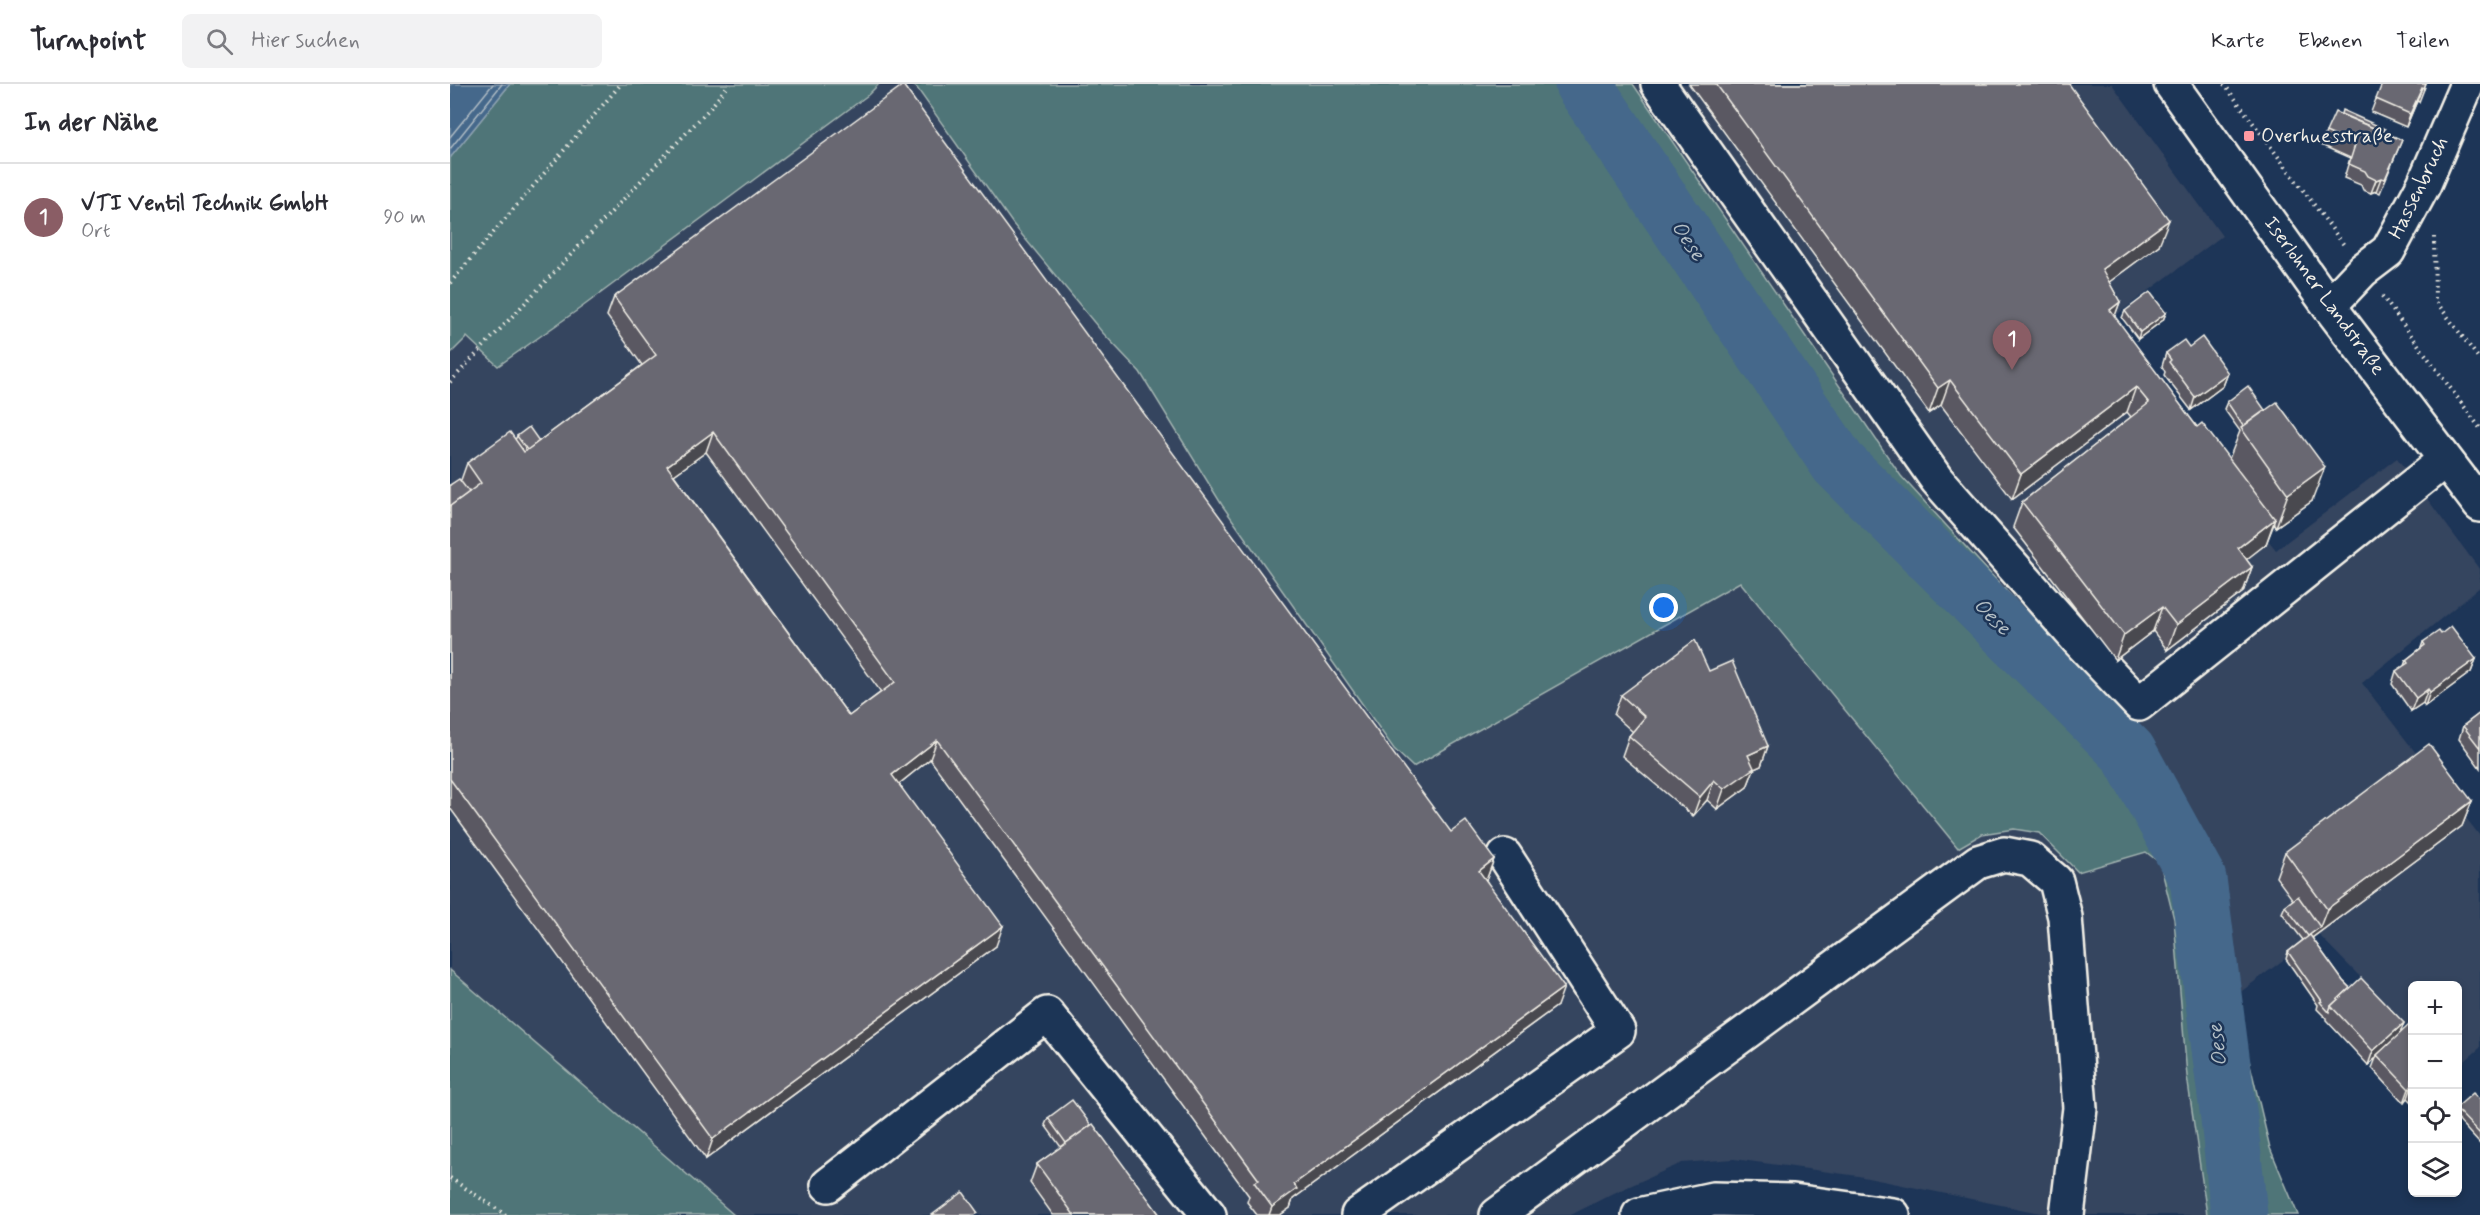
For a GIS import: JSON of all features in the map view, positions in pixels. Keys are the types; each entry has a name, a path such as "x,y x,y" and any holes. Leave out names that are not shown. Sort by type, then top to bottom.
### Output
{"street":[{"path":"1658,84 1937,480 2078,640 2139,704 2445,460"},
{"name":"Iserlohner Landstraße","path":"2171,84 2329,306 2480,505"},
{"name":"Hassenbruch","path":"2329,306 2363,270 2388,251 2424,184 2467,84"},
{"path":"1497,1215 1978,861 2004,854 2030,859 2056,880 2066,917 2080,1108 2067,1215"},
{"path":"1358,1215 1618,1031 1505,856"},
{"path":"828,1185 1047,1014 1209,1215"},
{"path":"1639,1215 1713,1199 1793,1201 1893,1215"}],"path":[{"path":"450,283 621,84"},
{"path":"450,382 711,107 729,84"},
{"path":"2224,84 2480,428"},
{"path":"2424,184 2433,206 2435,300 2480,360"},
{"path":"450,1178 506,1215"}],"shaded area":[{"path":"879,84 911,84 917,88 1013,224 1102,332 1140,372 1222,505 1394,749 1413,767 1740,582 1958,848 1982,834 2014,829 2039,833 2078,872 2146,852 2160,863 2174,919 2187,1076 2207,1215 2050,1215 1858,1176 1734,1159 1682,1163 1571,1215 734,1215 450,970 450,354 467,337 498,366 582,307 868,95"},
{"path":"1633,84 2112,84 2222,236 2111,319 2106,335 2276,550 2397,458 2480,570 2480,587 2362,683 2480,836 2480,1048 2462,1064 2462,981 2408,981 2408,1026 2318,934 2234,997 2226,929 2210,850 2178,790 2140,737 1901,476"}],"green space":[{"path":"510,84 879,84 868,95 582,307 498,366 467,337 450,354 450,158"},
{"path":"911,84 1633,84 1901,476 2140,737 2178,790 2210,850 2226,929 2234,997 2270,1148 2298,1215 2207,1215 2187,1076 2174,919 2160,863 2146,852 2078,872 2039,833 2014,829 1982,834 1958,848 1740,582 1413,767 1394,749 1222,505 1140,372 1102,332 1013,224 917,88"},
{"path":"450,970 734,1215 450,1215"}],"water":[{"path":"450,84 510,84 450,158"}],"building":[{"path":"1716,84 2069,84 2169,220 2102,269 2120,302 2110,310 2197,427 2202,423 2275,519 2238,548 2252,567 2176,625 2162,607 2124,635 2022,502 2149,403 2136,387 2021,474 1950,380 1938,388"},
{"path":"2382,84 2426,84 2410,114 2376,99"},
{"path":"903,85 1451,832 1466,821 1494,859 1479,871 1564,987 1294,1184 1297,1189 1272,1207 1254,1182 1259,1180 937,740 892,775 1003,926 713,1139 450,779 450,506 481,483 467,463 510,432 524,452 656,355 614,297","holes":["713,432 895,682 849,716 667,466"]},
{"path":"2342,110 2385,129 2383,132 2341,114"},
{"path":"2335,112 2402,140 2385,179 2376,180 2368,176 2365,171 2349,164 2355,145 2326,132"},
{"path":"2150,292 2166,313 2140,332 2125,311"},
{"path":"2202,337 2228,373 2195,397 2169,362 2171,360 2166,353 2184,340 2189,347"},
{"path":"2248,386 2265,410 2243,426 2227,402"},
{"path":"2277,402 2325,467 2288,494 2241,428"},
{"path":"529,427 539,441 527,450 517,436"},
{"path":"459,479 469,492 450,506 450,485"},
{"path":"2451,626 2476,659 2430,692 2428,689 2416,698 2396,671 2408,663 2406,660 2425,645 2423,642 2439,631 2441,634"},
{"path":"1695,640 1709,671 1732,661 1768,746 1748,755 1754,768 1724,789 1714,780 1700,797 1629,736 1645,717 1621,695"},
{"path":"2480,713 2480,748 2463,726"},
{"path":"2429,744 2472,801 2327,909 2285,852"},
{"path":"2298,896 2320,927 2308,936 2285,906"},
{"path":"2310,935 2350,988 2331,1006 2329,1012 2288,952"},
{"path":"2361,978 2404,1023 2373,1051 2331,1006"},
{"path":"2408,1026 2408,1088 2377,1055"},
{"path":"2473,1093 2480,1100 2480,1134 2462,1115 2462,1103"},
{"path":"1072,1100 1091,1125 1066,1143 1048,1118"},
{"path":"1093,1124 1160,1215 1074,1215 1037,1164"},
{"path":"963,1192 978,1213 975,1215 932,1215"}],"waterway":[{"name":"Oese","path":"1583,84 1838,463 2128,752 2198,879 2229,1118 2239,1215"}],"place":[{"name":"Overhuesstraße","path":"2249,136"},
{"name":"VTI Ventil Technik GmbH","path":"2012,370"}]}
